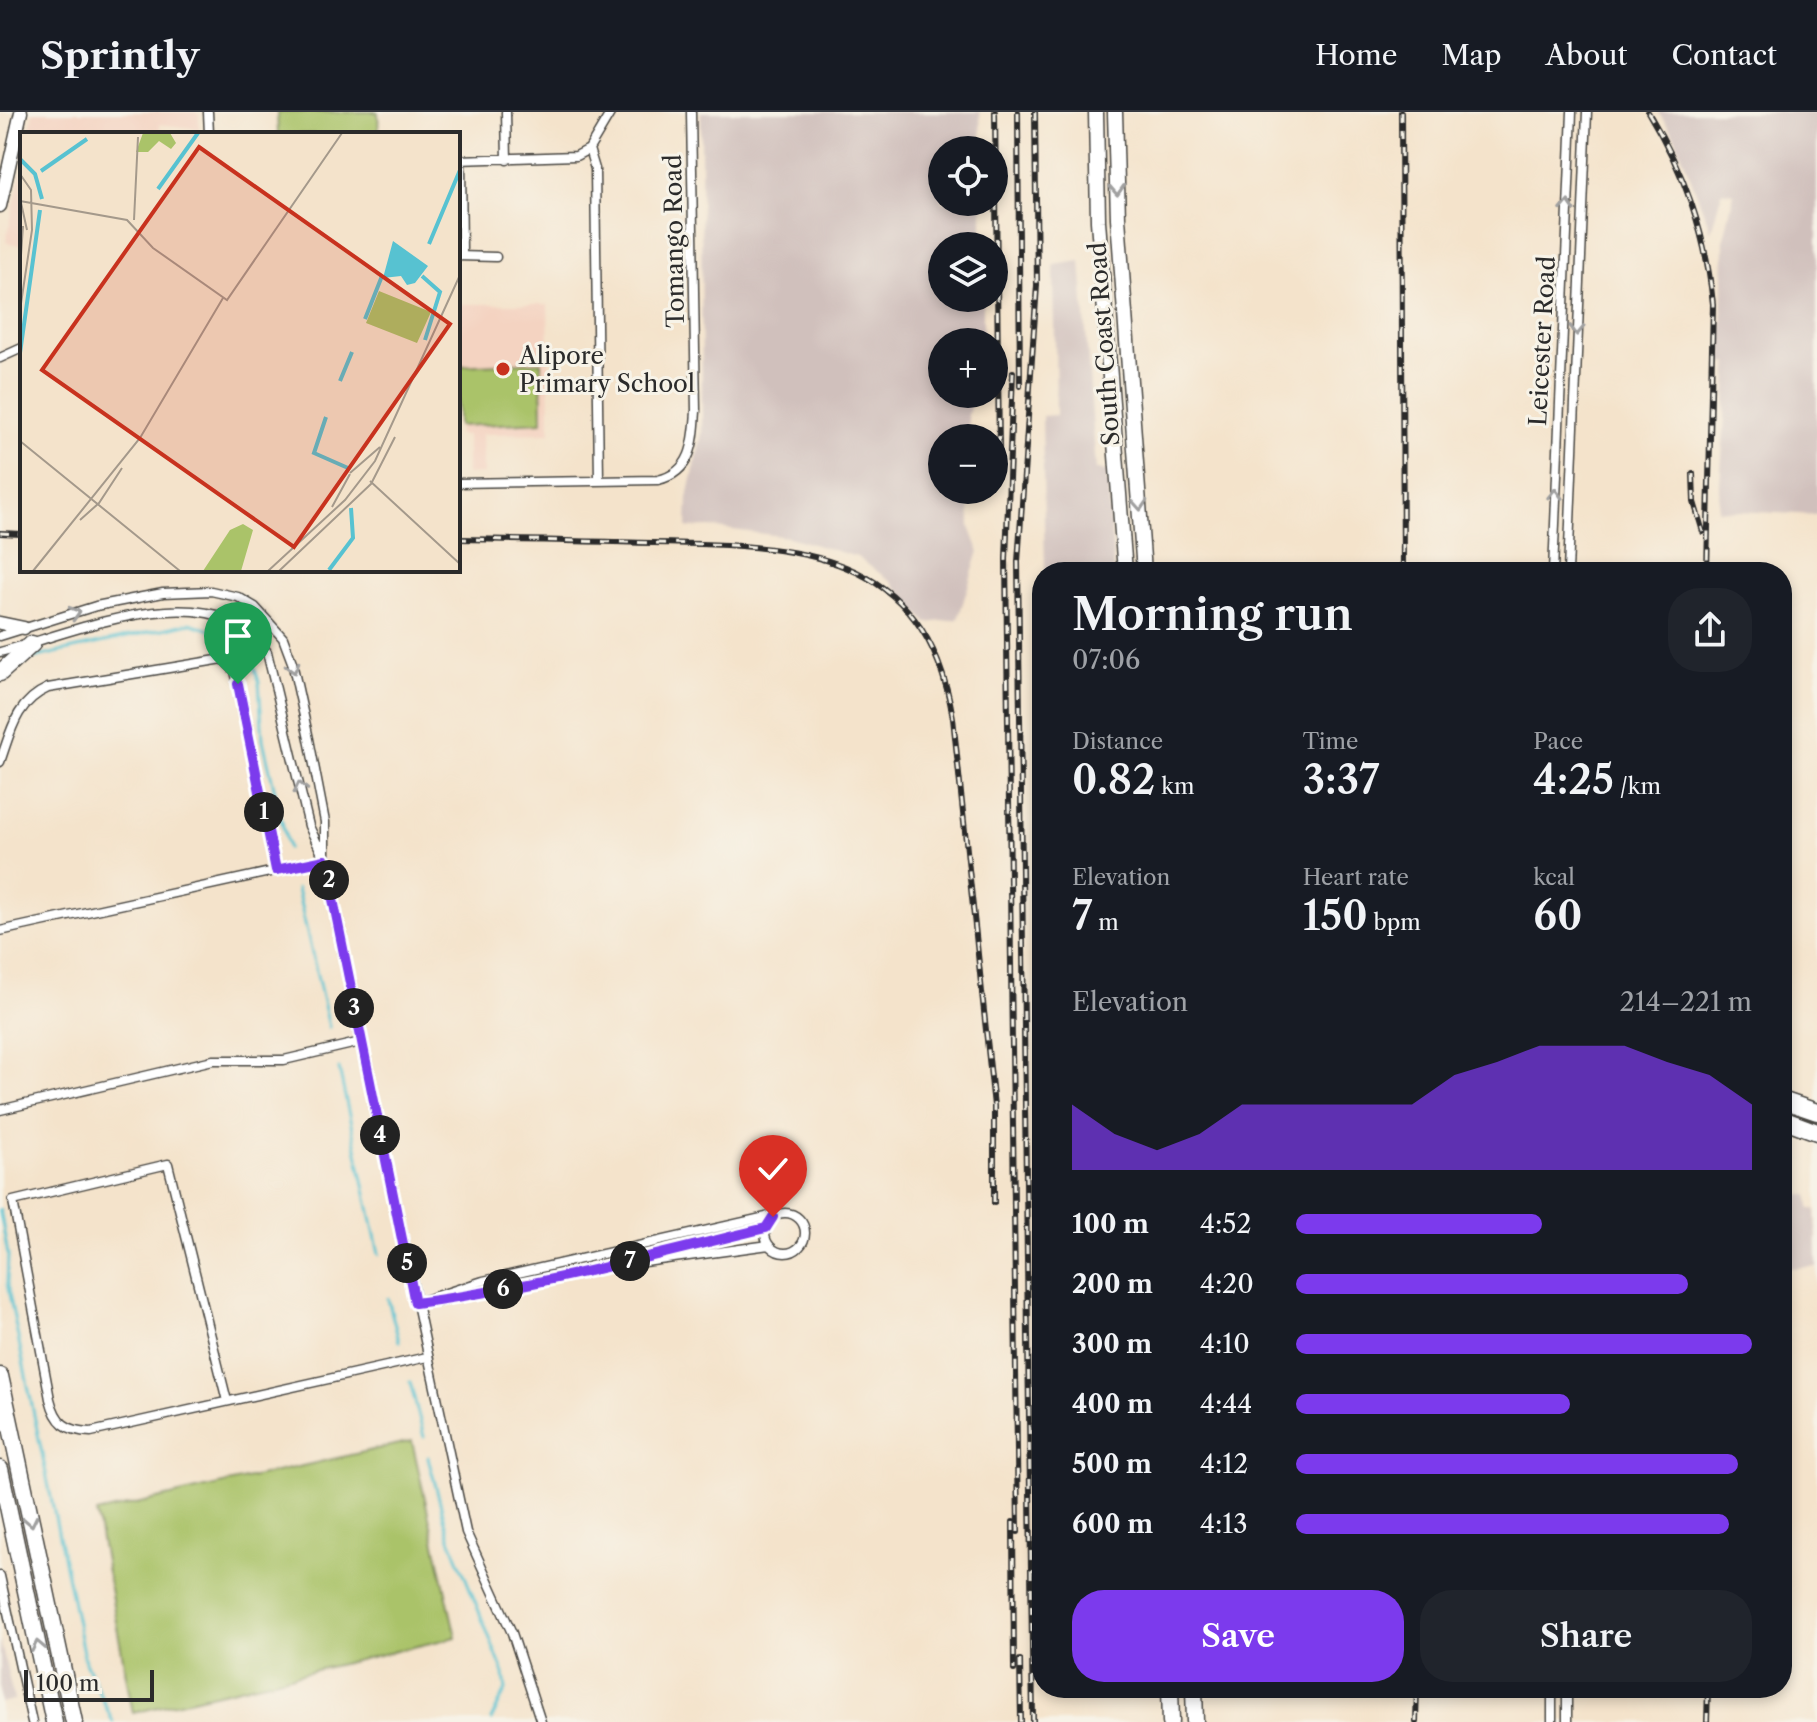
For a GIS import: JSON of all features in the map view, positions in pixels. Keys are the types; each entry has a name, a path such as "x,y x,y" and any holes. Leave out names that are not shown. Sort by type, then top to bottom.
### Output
{"highway":[{"path":"0,673 32,644"},
{"path":"1792,1103 1817,1112"},
{"path":"1792,1123 1817,1132"},
{"path":"0,1376 74,1722"},
{"path":"0,1469 54,1722"},
{"path":"1170,1698 1171,1722"},
{"path":"1194,1698 1195,1722"}],"main road":[{"name":"South Coast Road","path":"1096,112 1101,257 1124,562"},
{"name":"South Coast Road","path":"1115,112 1143,562"},
{"path":"1101,257 1123,255"},
{"path":"1117,471 1137,471"}],"street":[{"path":"0,206 21,112"},
{"path":"208,112 209,132"},
{"path":"506,112 507,160"},
{"path":"496,257 460,256 460,160 568,158 589,149 611,112"},
{"name":"Tomango Road","path":"599,480 658,480 685,464 694,443 691,112"},
{"name":"Leicester Road","path":"1553,562 1572,112"},
{"name":"Leicester Road","path":"1568,562 1587,112"},
{"path":"460,483 599,480 595,169 589,149"},
{"path":"1565,279 1580,280"},
{"path":"0,358 20,349"},
{"path":"0,636 96,606 163,593 211,591 238,597 255,607 283,638 292,662 325,822 325,860 361,1042 466,1532 512,1633 541,1722"},
{"path":"0,652 121,617 169,612 218,614 250,630 267,652 309,826 325,860"},
{"path":"0,623 24,628"},
{"path":"0,762 17,716 35,694 79,682 223,659 235,671 276,870"},
{"path":"0,931 325,860"},
{"path":"0,1110 213,1060 284,1060 361,1042"},
{"path":"227,1401 168,1164 13,1201 44,1370 58,1421 78,1431 91,1432 427,1357"},
{"path":"415,1303 483,1281 779,1214 798,1217 805,1228 804,1241 789,1253 775,1251 769,1245 766,1228"},
{"path":"415,1303 463,1297 766,1228 779,1214"},
{"path":"620,1263 669,1261 769,1245"},
{"path":"0,1576 32,1722"},
{"path":"1552,1698 1552,1722"},
{"path":"1567,1698 1567,1722"}],"shaded area":[{"path":"33,112 195,112 199,115 199,129 160,124 159,132 29,132"},
{"path":"701,112 980,112 981,136 928,136 928,216 982,216 982,232 928,232 928,312 983,312 983,328 928,328 928,408 970,408 968,424 928,424 928,504 969,504 970,527 979,551 958,619 927,623 892,582 857,557 789,537 709,527 687,528 688,497 702,434"},
{"path":"1658,112 1817,112 1817,515 1718,510 1729,363 1722,363 1724,238 1734,193 1722,191 1711,231 1675,137"},
{"path":"20,176 20,246 6,242"},
{"path":"1081,261 1096,470 1107,471 1113,562 1045,562 1042,416 1056,415 1054,265"},
{"name":"Alipore Primary School","path":"460,304 548,304 550,433 482,434 483,474 467,474 467,435 460,435"},
{"path":"1792,1195 1809,1195 1810,1209 1816,1209 1817,1267 1792,1268"},
{"path":"0,1640 14,1700 0,1703"}],"green space":[{"path":"277,112 378,112 379,132 278,132"},
{"path":"541,362 542,422 460,426 460,366"},
{"path":"412,1441 456,1637 133,1713 96,1513"}],"waterway":[{"path":"24,660 190,623 222,634 243,649 254,666 259,682 263,740 288,848"},
{"path":"297,889 329,1027"},
{"path":"339,1069 379,1254"},
{"path":"0,1210 8,1255 7,1284 85,1662 113,1722"},
{"path":"388,1299 399,1341"},
{"path":"410,1382 424,1437"},
{"path":"428,1457 449,1536 504,1674 506,1690 491,1720"}],"railway":[{"path":"995,112 999,424"},
{"path":"1018,112 1020,386"},
{"path":"1032,1645 1018,562 1037,285 1035,112"},
{"path":"1401,112 1403,562"},
{"path":"1648,112 1673,158 1692,205 1710,278 1713,304 1707,562"},
{"path":"1013,372 1006,559 1018,1532"},
{"path":"1693,474 1694,502 1703,532"},
{"path":"0,533 20,534"},
{"path":"460,539 706,544 803,554 846,567 883,588 914,619 938,661 953,718 994,1106 994,1203"},
{"path":"1013,1522 1014,1670"},
{"path":"1020,1660 1021,1722"},
{"path":"1033,1698 1033,1722"},
{"path":"1416,1722 1417,1698"},
{"path":"1707,1722 1708,1698"}],"place":[{"name":"Alipore Primary School","path":"503,369"}],"route":[{"path":"238,684 276,870 325,860 415,1303 463,1297 693,1246 766,1228 773,1217"}]}
